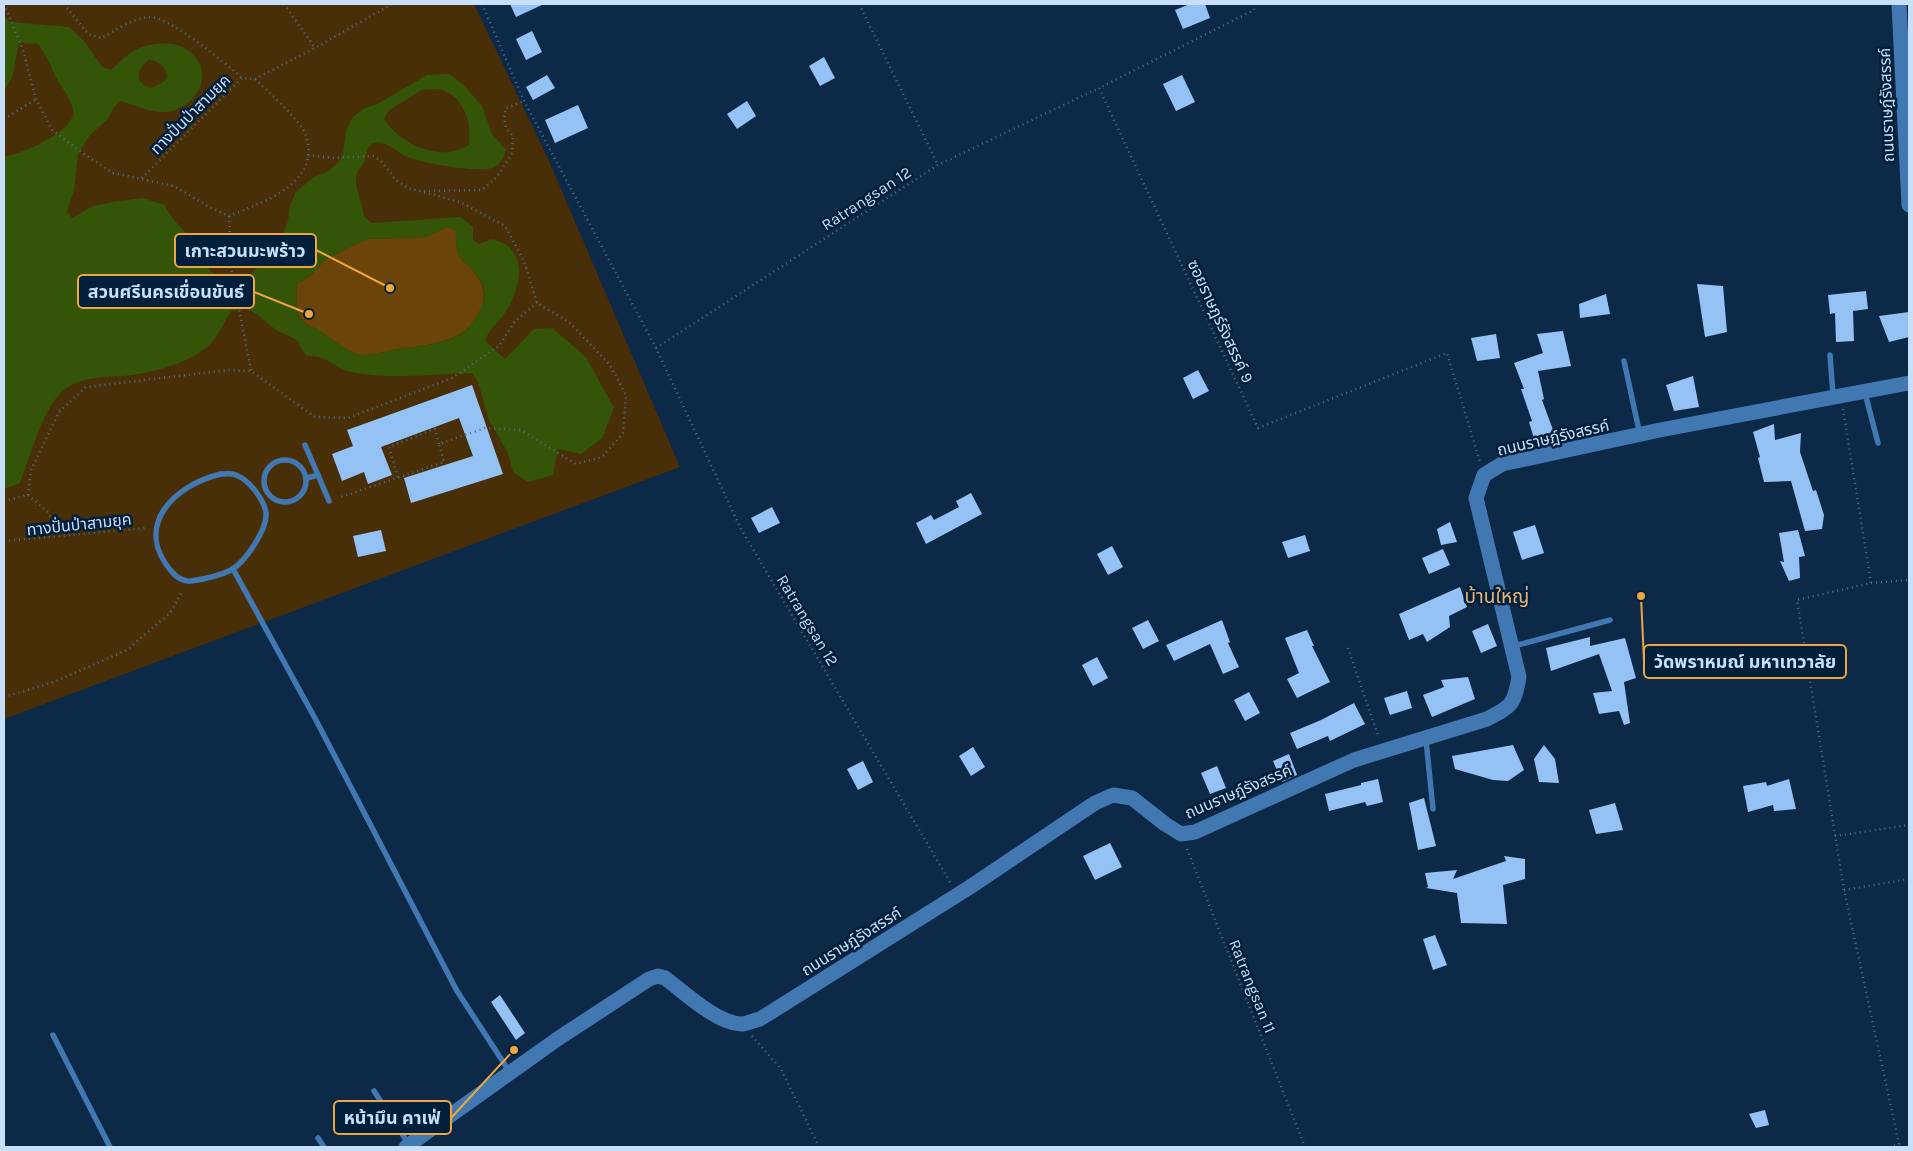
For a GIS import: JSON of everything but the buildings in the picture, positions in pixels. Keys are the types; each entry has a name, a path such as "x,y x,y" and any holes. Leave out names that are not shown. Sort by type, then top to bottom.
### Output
{"street":[{"name":"ถนนราษฎ์รังสรรค์","path":"1899,4 1909,205"},
{"name":"ถนนราษฎ์รังสรรค์","path":"741,1024 760,1019 958,895 1095,803 1113,795 1132,798 1181,834 1194,832 1354,760 1487,719 1503,710 1515,699 1519,677 1476,498 1484,475 1502,464 1640,435 1909,383"},
{"path":"407,1146 510,1073 649,979 658,976 665,978 711,1012 726,1020 741,1024"}],"lane":[{"path":"1830,355 1837,396"},
{"path":"1624,361 1640,435"},
{"path":"1865,391 1878,442"},
{"path":"305,446 329,501"},
{"path":"288,460 300,466 307,478 304,491 297,499 287,503 279,502 267,493 266,472 273,464 288,460"},
{"path":"221,474 234,474 245,480 259,496 266,513 262,532 250,550 233,569 209,578 188,582 175,576 166,565 157,549 156,527 172,499 189,486 204,478 221,474"},
{"path":"307,478 318,476"},
{"path":"259,496 267,493"},
{"path":"233,569 458,991 510,1073"},
{"path":"1512,647 1610,620"},
{"path":"1426,738 1433,809"},
{"path":"53,1035 110,1147"},
{"path":"374,1091 407,1146"},
{"path":"318,1138 324,1147"}],"path":[{"path":"4,4 23,50 36,98 52,130 113,174 174,186 211,208 230,216 267,200 290,187 304,171 308,156 331,158 373,156 381,161 396,180 408,188 460,202 505,226 524,262 536,303 569,322 610,365 626,395 623,433 602,457 576,464 521,430 485,428 439,444"},
{"path":"64,4 88,34 102,38 123,26 150,16 176,26 242,78"},
{"path":"284,4 315,48"},
{"path":"255,79 315,48 392,4"},
{"name":"Ratrangsan 12","path":"482,4 524,101 656,348 742,529 958,895"},
{"path":"859,4 938,165"},
{"path":"1099,88 1254,10 1252,4"},
{"path":"1467,4 1468,9"},
{"name":"ทางปั่นป่าสามยุค","path":"140,179 242,78 255,79 294,119 306,135 308,156"},
{"name":"Ratrangsan 12","path":"656,348 938,165 1099,88"},
{"name":"ซอยราษฎร์รังสรรค์ 9","path":"1099,88 1258,428 1447,353 1484,475"},
{"path":"4,119 36,98"},
{"path":"420,192 482,190 497,177 512,153 513,136 506,128 504,118 506,108 524,101"},
{"path":"230,216 231,268 251,371"},
{"path":"28,495 31,470 59,412 86,386 229,370 251,371 315,417 348,418 452,378 499,346 515,321 536,303"},
{"path":"1837,396 1871,583"},
{"path":"329,501 398,478 444,462 434,429 389,447 398,478"},
{"path":"4,501 28,495"},
{"path":"28,495 48,512 60,537"},
{"name":"ทางปั่นป่าสามยุค","path":"4,541 156,527"},
{"path":"1890,1147 1899,1144 1844,890 1797,600 1871,583 1909,580"},
{"path":"4,697 54,682 126,650 170,613 188,582"},
{"path":"1348,648 1383,751"},
{"path":"1835,836 1909,825"},
{"name":"Ratrangsan 11","path":"1181,834 1305,1147"},
{"path":"1844,890 1909,879"},
{"path":"741,1024 781,1069 819,1147"}],"shaded area":[{"path":"4,4 474,4 549,161 680,467 4,719"},
{"path":"4,17 10,22 69,27 85,42 102,67 111,70 132,52 145,46 175,44 189,51 196,57 200,65 202,82 199,90 180,108 164,112 152,111 120,101 114,107 108,119 90,135 78,154 74,191 67,211 72,218 93,206 143,198 164,205 174,220 204,253 210,271 223,279 246,277 268,259 279,243 288,221 290,205 296,192 314,177 327,172 338,163 343,153 346,132 352,118 363,109 379,103 427,75 449,74 464,85 482,106 492,134 506,150 503,158 492,168 462,168 412,159 386,144 378,142 371,144 356,177 364,217 372,223 461,217 473,227 473,240 479,244 493,239 509,247 518,263 519,272 516,289 505,313 492,328 485,341 505,359 534,329 552,328 586,357 614,408 602,438 581,454 558,449 553,475 528,482 513,472 508,453 489,420 478,382 472,373 382,376 352,372 319,357 306,356 297,340 276,330 258,315 245,308 231,311 214,340 206,348 185,361 146,373 85,380 77,382 64,390 56,398 43,420 20,483 4,489 4,156 28,149 53,137 66,126 74,114 70,100 38,44 22,43 18,46 13,75 4,92","holes":["149,60 162,65 167,78 162,83 151,88 139,79 142,67","422,90 443,90 457,99 462,106 468,121 469,145 458,150 446,152 434,152 422,148 401,137 391,128 384,119 389,110","447,227 456,231 458,253 475,273 482,285 484,297 479,312 472,324 463,332 440,342 364,355 346,349 306,324 300,318 296,305 297,284 310,276 325,260 369,239 426,237"]},
{"path":"447,227 456,230 458,253 476,274 481,283 484,296 478,315 470,326 461,333 438,343 364,355 346,349 302,320 296,305 297,284 310,276 325,260 369,239 426,237"}],"place":[{"name":"เกาะสวนมะพร้าว","path":"390,288"},
{"name":"สวนศรีนครเขื่อนขันธ์","path":"309,314"},
{"name":"วัดพราหมณ์ มหาเทวาลัย","path":"1641,596"},
{"name":"หน้ามึน คาเฟ่","path":"514,1050"}],"district":[{"name":"บ้านใหญ่","path":"1497,596"}]}
